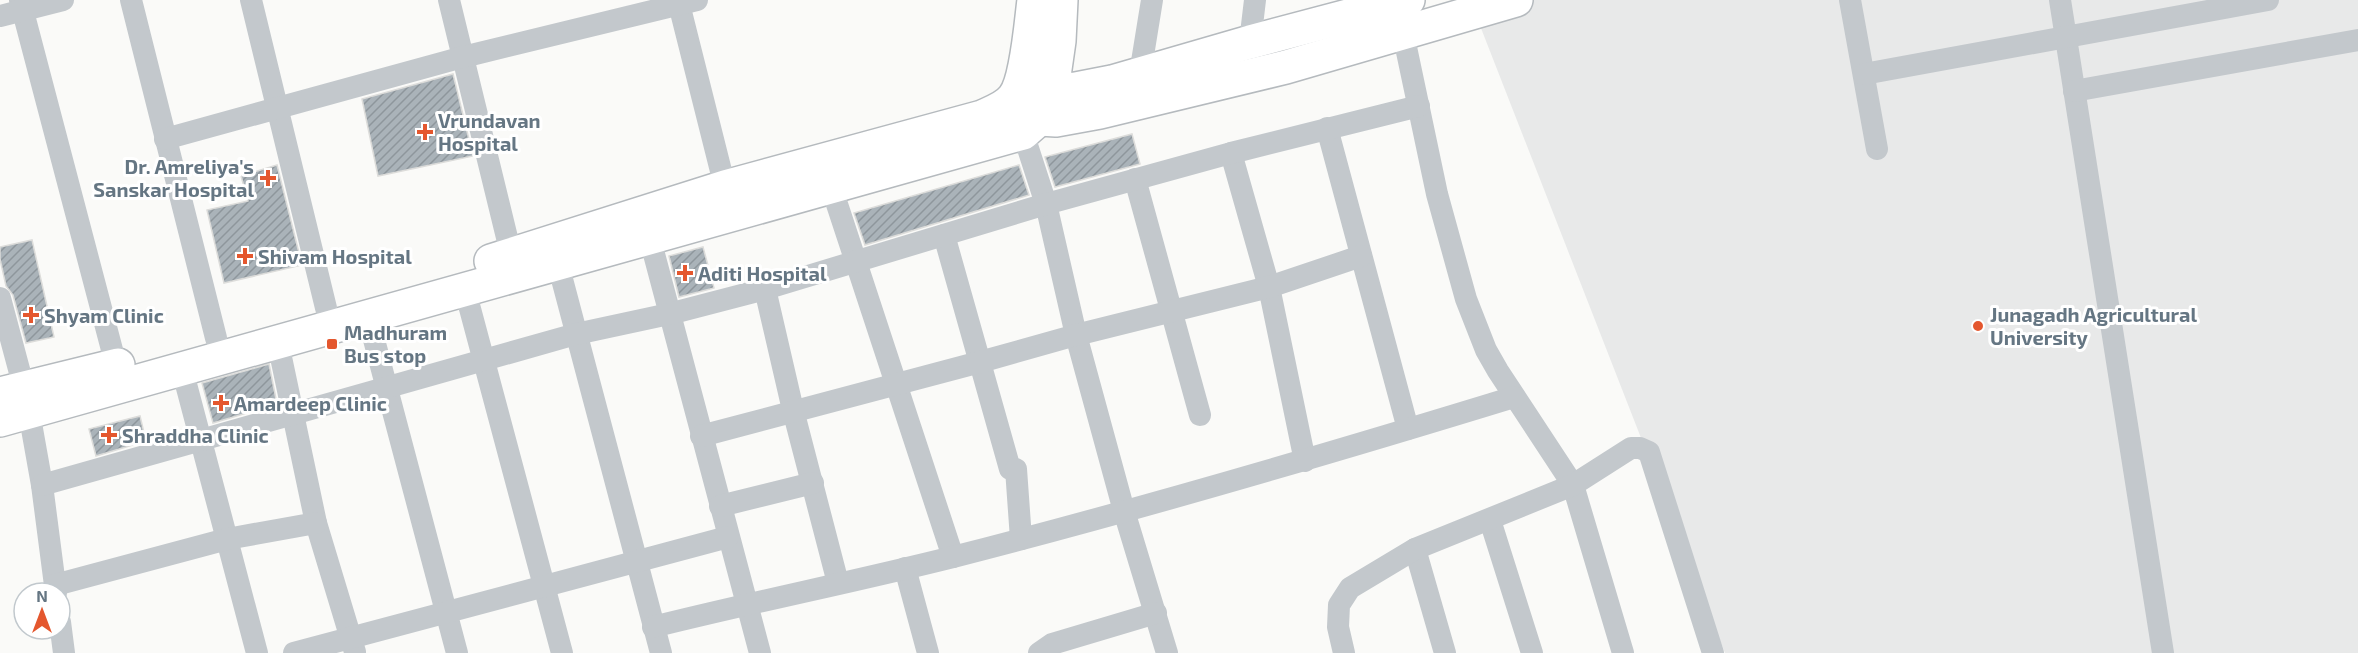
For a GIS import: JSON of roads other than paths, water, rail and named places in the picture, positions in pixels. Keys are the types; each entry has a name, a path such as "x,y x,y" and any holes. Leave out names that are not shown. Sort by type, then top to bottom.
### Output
{"main road":[{"path":"1026,93 1034,0"},
{"path":"1026,93 1059,41 1061,0"},
{"path":"13,403 116,365 460,272 725,187 982,117 1026,93 1076,89 1140,74 1408,0"},
{"path":"13,403 182,369 650,239 1031,126 1100,112 1286,67 1516,0"},
{"path":"1026,93 1046,108 1031,126"}],"street":[{"path":"0,16 21,5 63,0"},
{"path":"131,0 216,338"},
{"path":"250,0 326,308"},
{"path":"449,0 511,254"},
{"path":"1140,74 1152,0"},
{"path":"1250,42 1255,0"},
{"path":"1850,0 1877,149"},
{"path":"2060,0 2163,653"},
{"path":"1864,74 2268,0"},
{"path":"165,139 463,57 685,2 725,187"},
{"path":"21,5 116,365"},
{"path":"1403,33 1437,194 1466,299 1486,350 1514,398 1570,481 1623,653"},
{"path":"2074,91 2358,40"},
{"path":"42,485 576,334 669,314 765,289 1135,179 1419,106"},
{"path":"1031,126 1076,335 1124,511 1167,653"},
{"path":"1327,128 1408,429"},
{"path":"1231,153 1269,287 1305,461"},
{"path":"1135,179 1200,415"},
{"path":"831,186 953,557"},
{"path":"944,235 1013,469 1021,538"},
{"path":"650,239 760,653"},
{"path":"701,436 1170,310 1269,287 1360,256"},
{"path":"558,264 661,653"},
{"path":"765,289 793,410 838,583"},
{"path":"465,290 562,653"},
{"path":"0,298 13,403 42,485 55,581"},
{"path":"368,317 458,653"},
{"path":"278,343 316,523 353,645"},
{"path":"182,369 257,653"},
{"path":"653,627 953,557 1305,461 1514,398"},
{"path":"1344,653 1338,627 1339,605 1350,588 1416,549 1490,520 1631,448 1640,448 1649,452 1713,653"},
{"path":"720,506 813,483"},
{"path":"1490,520 1532,653"},
{"path":"72,584 226,539 316,523"},
{"path":"294,653 353,645 447,612 728,537"},
{"path":"1416,549 1445,653"},
{"path":"905,568 928,653"},
{"path":"1039,653 1052,644 1156,613"}],"place":[{"name":"Vrundavan Hospital","path":"425,132"},
{"name":"Dr. Amreliya's Sanskar Hospital","path":"268,178"},
{"name":"Shivam Hospital","path":"245,256"},
{"name":"Aditi Hospital","path":"685,273"},
{"name":"Shyam Clinic","path":"31,315"},
{"name":"Junagadh Agricultural University","path":"1978,326"},
{"name":"Madhuram Bus stop","path":"332,344"},
{"name":"Amardeep Clinic","path":"221,403"},
{"name":"Shraddha Clinic","path":"109,435"}]}
